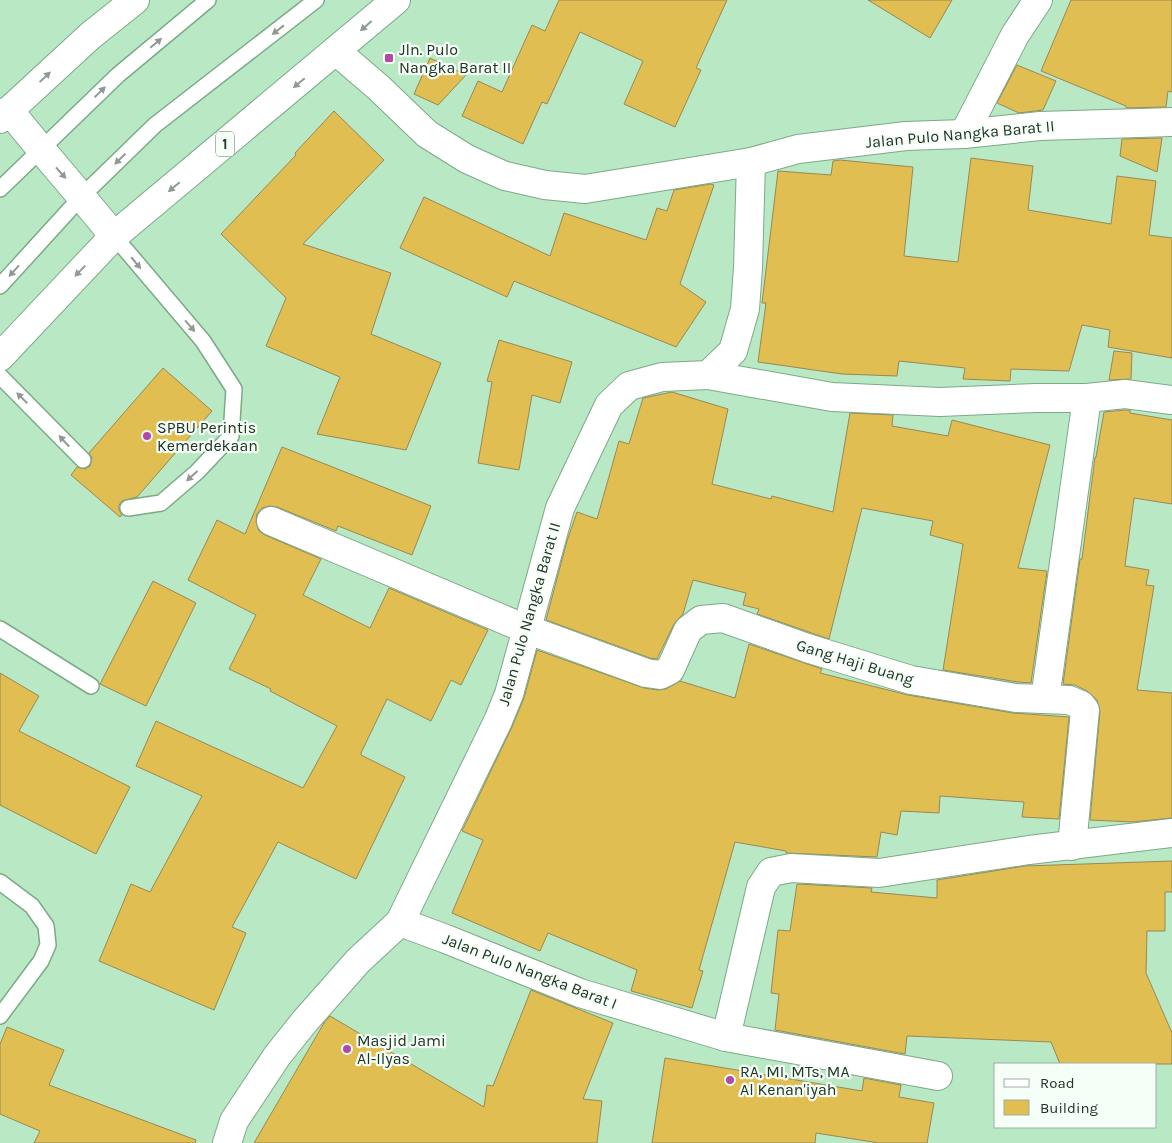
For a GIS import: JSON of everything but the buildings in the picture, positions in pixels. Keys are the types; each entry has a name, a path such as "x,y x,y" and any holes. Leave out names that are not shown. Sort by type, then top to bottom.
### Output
{"main road":[{"path":"114,236 82,196 40,150 4,115 90,36 135,0"},
{"name":"1","path":"0,357 114,236 396,0"},
{"path":"964,134 1015,35 1038,0"},
{"name":"Jalan Pulo Nangka Barat II","path":"336,52 379,88 426,134 467,159 505,176 545,185 585,189 751,162 798,148 906,136 964,134 1040,126 1172,122"},
{"path":"708,375 733,351 745,310 751,162"},
{"name":"Jalan Pulo Nangka Barat II","path":"227,1143 234,1121 245,1102 283,1049 358,961 400,922 498,721 509,694 560,508 609,405 629,386 662,377 708,375 832,397 940,402 1087,398 1125,394 1172,400"},
{"path":"1045,699 1087,398"},
{"name":"Gang Haji Buang","path":"271,521 526,628 646,673 660,675 670,670 688,630 701,620 724,618 806,648 911,680 1016,698 1069,700 1081,705 1085,710 1072,846"},
{"path":"726,1037 762,887 771,872 791,868 879,873 1029,850 1172,833"},
{"name":"Jalan Pulo Nangka Barat I","path":"400,922 446,938 580,993 726,1037 938,1076"}],"lane":[{"path":"0,189 118,75 208,0"},
{"path":"0,286 82,196 156,125 316,0"},
{"path":"114,236 203,341 234,389 231,436 197,472 161,503 128,508"},
{"path":"0,376 83,460"},
{"path":"0,628 91,686"},
{"path":"0,882 32,906 46,926 48,945 41,961 0,1016"}],"place":[{"name":"Jln. Pulo Nangka Barat II","path":"389,58"},
{"name":"SPBU Perintis Kemerdekaan","path":"147,436"},
{"name":"Masjid Jami Al-Ilyas","path":"347,1049"},
{"name":"RA, MI, MTs, MA Al Kenan'iyah","path":"730,1080"}]}
